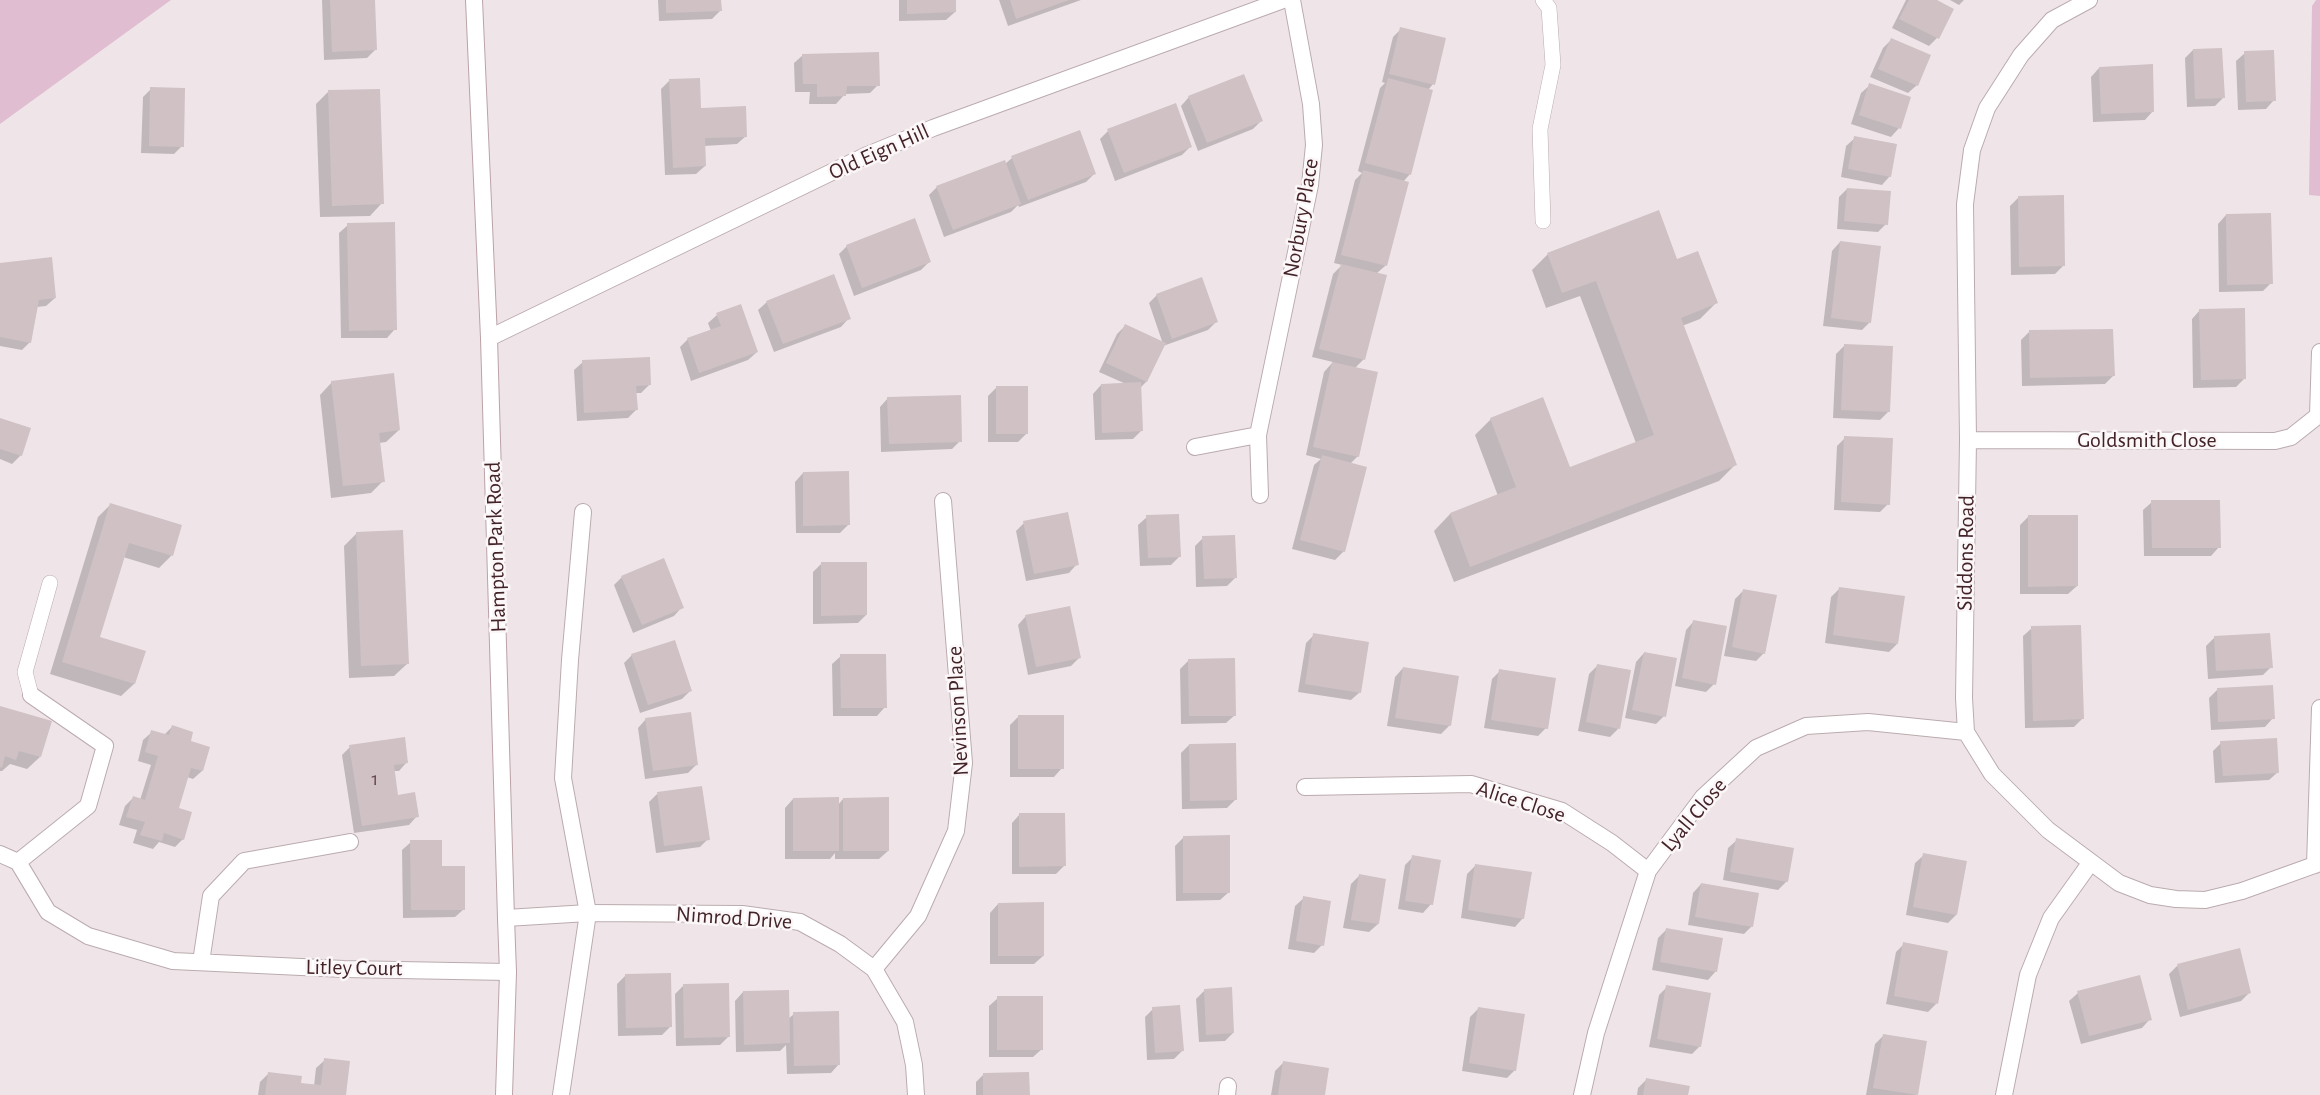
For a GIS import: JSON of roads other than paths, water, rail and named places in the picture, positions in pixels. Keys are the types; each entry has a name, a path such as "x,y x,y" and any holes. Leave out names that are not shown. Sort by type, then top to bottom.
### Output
{"street":[{"name":"Hampton Park Road","path":"474,0 489,338 508,972 504,1095"},
{"name":"Old Eign Hill","path":"489,338 865,156 1253,5 1283,0"},
{"name":"Norbury Place","path":"1260,495 1258,435 1310,185 1314,145 1311,104 1292,0"},
{"name":"Siddons Road","path":"1966,732 1968,440 1965,204 1972,150 1987,108 2021,55 2052,20 2089,0"},
{"name":"Goldsmith Close","path":"1968,440 2275,441 2291,437 2319,414 2320,352"},
{"path":"1195,447 1258,435"},
{"name":"Nevinson Place","path":"874,969 918,916 956,831 964,763 943,501"},
{"path":"561,1095 588,913 563,778 570,660 583,512"},
{"path":"0,854 18,862 88,806 105,746 32,695"},
{"path":"1966,732 1992,774 2048,830 2119,883 2150,894 2176,899 2205,900 2242,891 2318,864 2320,708"},
{"name":"Lyall Close","path":"1582,1095 1596,1034 1648,871 1703,797 1756,748 1806,726 1868,722 1966,732"},
{"name":"Alice Close","path":"1305,787 1471,784 1562,811 1612,843 1648,871"},
{"path":"201,962 212,896 244,861 350,842"},
{"name":"Litley Court","path":"18,862 48,912 88,936 173,961 344,969 508,972"},
{"path":"2004,1095 2028,975 2051,918 2091,862"},
{"name":"Nimrod Drive","path":"506,918 588,913 742,914 800,922 840,944 874,969 905,1022 914,1065 916,1095"}],"lane":[{"path":"1543,0 1549,8 1553,64 1540,129 1543,221"},
{"path":"32,695 25,672 50,583"}]}
